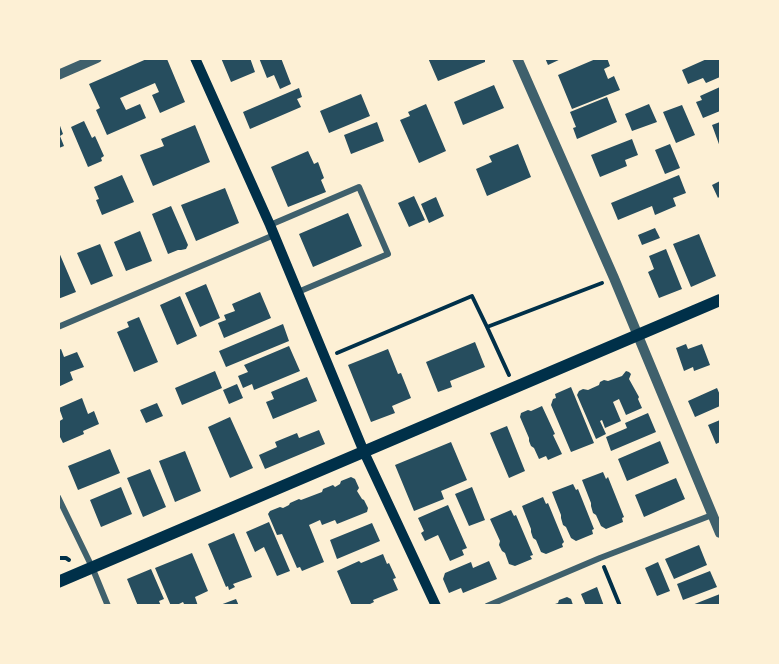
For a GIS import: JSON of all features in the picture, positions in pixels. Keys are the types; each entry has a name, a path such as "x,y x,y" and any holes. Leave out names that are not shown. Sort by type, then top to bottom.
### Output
{"main road":[{"path":"195,58 272,230 364,452 436,606"},
{"path":"58,582 720,300"}],"street":[{"path":"58,75 97,58"},
{"path":"517,58 614,278 720,533"},
{"path":"58,327 359,188 388,254 297,292"},
{"path":"58,497 108,606"},
{"path":"487,606 712,514"}],"path":[{"path":"487,327 614,278"},
{"path":"326,357 472,296 515,387"},
{"path":"58,558 69,560"},
{"path":"600,558 620,606"}],"building":[{"path":"149,58 167,59 185,102 160,113 152,95 159,92 155,83 120,98 126,110 140,104 146,118 107,135 96,110 100,108 89,84"},
{"path":"221,58 250,58 255,72 231,82"},
{"path":"259,58 281,58 291,84 280,89 274,75 267,78"},
{"path":"428,58 485,58 485,62 438,81"},
{"path":"545,58 563,58 548,65"},
{"path":"598,58 607,58 610,66 604,69 608,79 614,76 620,90 572,109 558,75"},
{"path":"709,58 720,58 720,77 706,83 703,78 688,84 682,70"},
{"path":"494,85 504,108 463,125 454,102"},
{"path":"720,87 720,111 703,118 696,102 702,100 700,96"},
{"path":"299,88 302,97 297,99 301,107 250,129 243,112"},
{"path":"361,94 370,116 329,133 320,111"},
{"path":"607,97 617,122 577,139 573,128 576,127 570,112"},
{"path":"426,104 446,151 419,163 400,120 410,116 408,112"},
{"path":"649,104 657,122 632,131 625,114"},
{"path":"682,105 695,135 676,143 663,112"},
{"path":"84,121 92,138 95,136 104,156 101,158 102,161 88,167 71,127"},
{"path":"377,122 384,141 351,154 344,135"},
{"path":"720,122 720,147 712,125"},
{"path":"59,123 64,146 59,148"},
{"path":"195,125 210,162 153,186 140,155 164,146 161,139"},
{"path":"632,139 638,155 625,160 627,166 600,177 591,155"},
{"path":"518,144 531,177 487,196 476,169 492,162 489,156"},
{"path":"670,144 680,168 665,174 655,150"},
{"path":"308,151 314,164 318,162 326,192 288,207 271,167"},
{"path":"122,175 134,202 102,215 94,187"},
{"path":"679,175 686,193 673,198 676,206 655,215 652,206 618,220 611,203"},
{"path":"720,181 720,196 718,198 712,185"},
{"path":"225,188 239,223 196,241 181,205"},
{"path":"414,196 425,220 409,227 398,203"},
{"path":"436,197 444,216 429,223 421,204"},
{"path":"171,206 188,245 186,249 168,254 152,214"},
{"path":"348,213 362,246 313,267 299,234"},
{"path":"655,228 660,238 642,245 638,235"},
{"path":"140,231 152,261 126,271 114,242"},
{"path":"699,234 716,276 691,287 673,244"},
{"path":"100,244 113,276 91,285 77,253"},
{"path":"666,249 682,289 659,298 648,272 654,269 649,256"},
{"path":"58,250 76,292 58,299"},
{"path":"206,284 220,318 200,327 185,293"},
{"path":"260,292 271,318 224,338 218,323 226,320 224,315 235,311 232,304"},
{"path":"180,296 197,336 177,345 160,305"},
{"path":"139,317 158,362 134,372 117,332 129,327 127,322"},
{"path":"283,324 289,341 226,367 219,351"},
{"path":"475,342 485,367 450,381 452,387 438,392 426,362"},
{"path":"686,344 688,349 702,344 710,365 694,371 693,367 684,371 676,348"},
{"path":"289,346 300,371 254,390 252,384 243,388 238,376 248,372 244,365"},
{"path":"61,349 64,357 77,352 84,367 70,372 73,380 58,387 58,350"},
{"path":"388,349 411,398 392,406 395,413 371,422 348,365"},
{"path":"215,371 222,388 182,405 175,388"},
{"path":"626,371 631,374 629,379 642,408 626,415 619,399 613,402 621,421 605,428 602,420 600,421 606,434 596,439 577,395 583,389 588,390 604,380 608,381 622,376"},
{"path":"307,377 317,401 273,419 266,402 274,399 271,392"},
{"path":"237,384 243,398 229,404 223,390"},
{"path":"571,387 594,443 571,452 551,405 553,399 556,398 555,394"},
{"path":"717,388 720,395 720,406 695,417 688,401"},
{"path":"82,398 88,414 94,411 99,424 83,431 84,434 63,443 58,433 58,422 63,419 59,408"},
{"path":"157,403 163,416 146,423 140,410"},
{"path":"542,406 562,454 548,460 546,456 539,459 531,446 520,417 521,413"},
{"path":"648,413 656,432 611,451 606,437 627,428 625,423"},
{"path":"230,417 253,468 230,478 208,427"},
{"path":"720,420 720,442 716,444 708,425"},
{"path":"507,426 525,471 509,478 490,433"},
{"path":"319,430 325,444 265,469 259,455 277,447 275,442 297,433 299,438"},
{"path":"660,441 669,463 627,481 618,459"},
{"path":"451,442 467,480 441,491 444,499 414,511 395,465"},
{"path":"110,449 120,473 78,490 68,466"},
{"path":"185,451 201,491 175,502 159,461"},
{"path":"150,469 166,507 143,517 127,478"},
{"path":"603,472 606,479 608,477 624,517 623,522 606,529 601,526 593,513 582,480"},
{"path":"351,477 355,479 359,488 357,491 368,508 367,512 337,524 335,520 322,525 320,520 309,525 324,562 302,571 300,567 297,568 282,534 277,535 268,514 270,511 283,508 299,499 322,492 323,489 333,485 335,487 341,481"},
{"path":"676,478 685,499 644,517 635,495"},
{"path":"573,484 576,490 578,489 594,529 593,534 576,541 571,538 563,525 552,492"},
{"path":"121,487 132,514 101,527 90,500"},
{"path":"472,487 485,520 469,526 455,494"},
{"path":"543,497 546,504 548,503 564,542 563,547 546,554 541,552 533,538 522,506"},
{"path":"448,505 467,548 462,550 464,555 450,561 438,535 425,541 421,533 424,531 418,518"},
{"path":"511,510 514,516 516,515 533,555 530,556 532,559 515,566 509,564 502,551 490,519"},
{"path":"269,522 290,571 277,576 264,547 255,552 246,532"},
{"path":"372,523 380,541 337,559 330,540"},
{"path":"234,533 252,577 233,584 235,587 229,590 208,544"},
{"path":"699,545 707,565 674,579 665,559"},
{"path":"192,553 208,591 195,597 198,606 185,606 183,602 171,606 155,568"},
{"path":"383,554 396,578 393,579 398,590 373,600 374,602 366,606 352,606 337,571"},
{"path":"489,561 497,579 463,593 461,588 449,593 443,579 445,573 471,562 473,568"},
{"path":"658,562 670,591 657,596 645,568"},
{"path":"151,569 164,599 159,601 161,606 138,606 127,579"},
{"path":"710,571 717,587 683,600 677,584"},
{"path":"597,587 604,606 586,606 581,594"},
{"path":"720,594 720,606 692,606 692,605"},
{"path":"567,597 571,599 573,605 552,605 558,603 559,600"},
{"path":"236,599 239,606 220,606 220,605"}]}
